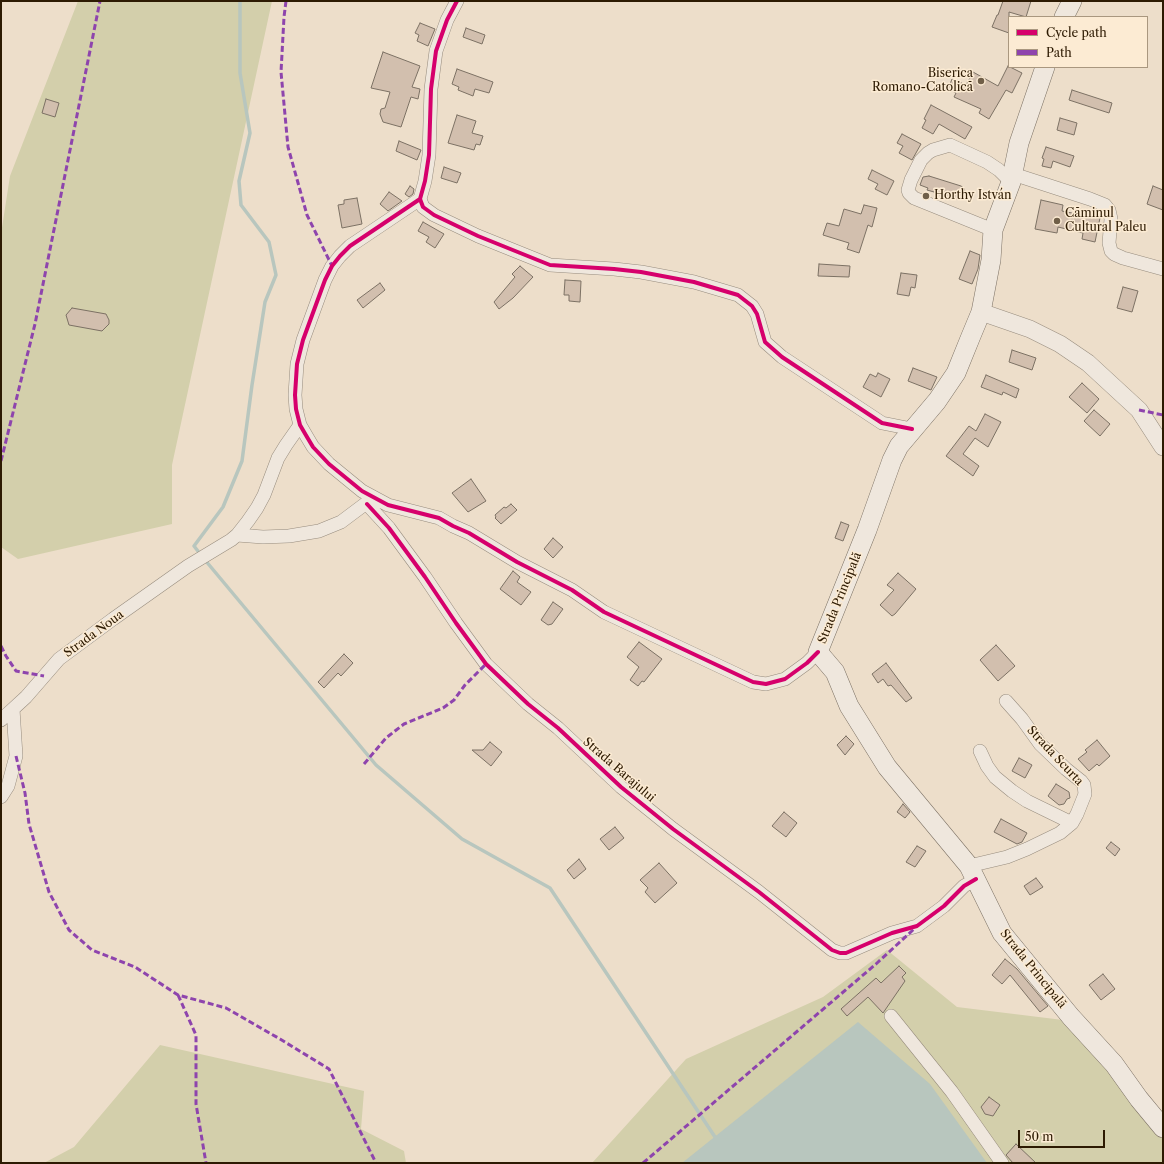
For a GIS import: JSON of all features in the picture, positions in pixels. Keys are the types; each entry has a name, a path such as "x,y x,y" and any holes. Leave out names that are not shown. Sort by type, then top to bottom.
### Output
{"main road":[{"path":"1064,16 1072,1"},
{"name":"Strada Principală","path":"1045,68 1019,143 1012,178 993,230 991,260 981,312 956,373 937,401 899,446 892,460 867,530 818,652 835,672 849,706 887,767 972,872 1002,933 1071,1017 1114,1064 1139,1099 1163,1128"}],"street":[{"path":"457,1 447,20 436,51 432,89 429,155 425,181 420,199 423,207 434,215 478,236 550,265 641,272 694,282 738,295 752,306 765,342 782,357 882,424 912,429"},
{"path":"993,230 914,198 909,193 908,190 911,180 921,160 928,153 950,145 987,162 1012,178 1090,199 1105,205 1109,210 1111,220 1109,243 1111,251 1123,258 1163,269"},
{"path":"420,199 350,246 332,266 312,313 297,364 295,395 296,409 300,425 313,447 329,464 371,500 439,518 469,533 517,562 572,590 604,612 753,682 766,684 785,680 818,652"},
{"path":"981,312 1030,329 1060,344 1088,363 1139,410 1163,447"},
{"path":"234,537 257,508 264,495 278,458 300,425"},
{"path":"234,537 290,536 319,531 341,522 371,500"},
{"name":"Strada Barajului","path":"371,500 389,528 426,577 456,623 486,664 528,704 558,728 621,787 673,829 759,892 826,946 837,952 846,952 854,950 892,933 917,926 944,906 964,886 972,872"},
{"name":"Strada Noua","path":"1,720 30,693 59,659 113,619 234,537"},
{"name":"Strada Scurta","path":"972,872 1027,849 1060,833 1072,823 1085,794 1084,785 1040,744 1022,719 1006,701"},
{"path":"1,797 8,786 16,756 13,710"},
{"path":"980,751 987,766 995,777 1012,791 1028,801 1072,823"},
{"path":"892,1016 952,1092 1002,1163"}],"shaded area":[{"path":"78,1 272,1 172,465 172,524 18,559 1,547 1,234 10,176"},
{"path":"887,950 957,1007 1063,1020 1163,1119 1163,1163 592,1163 686,1059 823,997"},
{"path":"858,1022 930,1084 987,1163 682,1163"},
{"path":"160,1045 364,1091 361,1129 404,1151 406,1163 44,1163 74,1147"}],"building":[{"path":"1003,1 1031,1 1026,16 1009,12 1008,33 992,27"},
{"path":"420,23 435,29 428,46 417,41 419,35 415,33"},
{"path":"466,28 485,35 482,44 463,37"},
{"path":"383,52 420,66 412,87 420,89 418,99 411,97 401,127 383,122 380,114 381,109 385,108 390,92 371,88"},
{"path":"1008,66 1008,68 1012,68 1022,73 1012,93 1006,90 989,119 979,113 981,109 954,97 956,93 948,89 952,79 966,85 973,72 998,86"},
{"path":"457,69 493,82 489,93 475,89 473,96 458,90 459,87 452,84"},
{"path":"1072,90 1112,103 1109,113 1069,100"},
{"path":"46,99 59,103 55,117 42,113"},
{"path":"931,105 972,127 965,139 939,124 933,134 922,128 926,120 924,119"},
{"path":"457,115 476,121 472,133 483,136 480,145 476,144 474,150 448,143"},
{"path":"1060,118 1077,123 1074,135 1057,130"},
{"path":"902,134 921,144 912,160 899,153 903,146 897,143"},
{"path":"399,141 421,150 417,160 396,151"},
{"path":"1046,147 1074,156 1070,167 1053,161 1051,168 1042,166 1044,159 1042,158"},
{"path":"444,167 461,173 457,183 441,178"},
{"path":"872,170 894,181 887,195 875,189 878,184 868,179"},
{"path":"929,176 961,186 964,188 964,197 958,199 940,196 941,194 927,190 928,188 920,185 923,177"},
{"path":"410,186 414,189 413,194 409,197 405,194"},
{"path":"1153,186 1163,190 1163,210 1147,204"},
{"path":"389,192 402,201 388,211 380,204"},
{"path":"357,198 362,224 342,228 338,205 344,204 344,200"},
{"path":"1041,200 1063,205 1062,211 1087,216 1088,210 1101,213 1095,242 1082,239 1083,233 1058,227 1057,233 1035,229"},
{"path":"864,205 877,208 872,227 868,225 859,253 847,249 849,243 823,235 827,223 839,226 844,209 861,214"},
{"path":"423,222 444,234 435,248 426,242 429,237 418,231"},
{"path":"970,251 980,255 978,269 972,284 959,279"},
{"path":"819,264 850,266 849,277 818,276"},
{"path":"520,266 533,277 513,298 499,309 494,302 515,277 512,274"},
{"path":"901,273 917,275 915,288 911,287 909,296 897,294"},
{"path":"565,280 581,281 580,302 569,301 569,295 564,295"},
{"path":"380,283 385,290 363,308 357,300"},
{"path":"1123,287 1138,291 1132,312 1117,308"},
{"path":"72,308 106,314 109,324 102,331 69,325 66,315"},
{"path":"1012,350 1036,358 1032,370 1009,362"},
{"path":"913,368 937,377 931,390 908,381"},
{"path":"878,373 890,379 881,397 863,387 870,374 876,377"},
{"path":"986,375 1019,389 1016,398 1003,392 1002,395 981,387"},
{"path":"1082,383 1099,399 1087,413 1069,397"},
{"path":"1094,410 1110,424 1100,436 1084,421"},
{"path":"985,414 1001,422 988,447 975,438 963,454 979,466 973,476 946,456 969,426 976,431"},
{"path":"471,479 486,501 468,512 452,493"},
{"path":"511,504 517,510 501,524 495,518 495,515 504,507 506,508"},
{"path":"841,522 849,525 843,541 835,538"},
{"path":"553,538 563,547 553,558 544,549"},
{"path":"513,571 520,577 517,582 531,592 521,605 500,589"},
{"path":"898,573 916,589 892,616 880,605 894,590 887,585"},
{"path":"553,602 563,609 552,624 548,625 541,620"},
{"path":"639,642 662,659 644,682 642,681 638,686 630,680 639,667 627,657"},
{"path":"996,645 1015,666 998,681 980,660"},
{"path":"344,654 353,663 341,676 338,673 324,688 318,682"},
{"path":"886,663 912,698 906,702 891,685 888,686 883,679 878,683 872,674"},
{"path":"846,736 854,744 845,755 837,745"},
{"path":"1097,740 1110,756 1099,766 1097,764 1089,771 1078,759 1087,752 1085,750"},
{"path":"490,742 502,752 491,766 472,750 483,750"},
{"path":"1019,758 1032,765 1025,778 1012,771"},
{"path":"1056,784 1069,792 1070,798 1067,799 1064,804 1059,805 1048,796"},
{"path":"903,804 910,812 905,818 897,812"},
{"path":"784,812 797,823 786,837 772,826"},
{"path":"1001,819 1027,833 1022,842 1017,844 994,832"},
{"path":"615,827 624,838 609,850 600,839"},
{"path":"1111,842 1120,849 1115,856 1106,848"},
{"path":"917,846 926,851 915,867 906,862"},
{"path":"579,859 586,869 574,879 567,870"},
{"path":"659,863 677,883 655,903 645,892 648,888 640,880"},
{"path":"1036,878 1043,887 1030,895 1024,886"},
{"path":"1005,959 1017,969 1048,1006 1040,1012 1010,975 1002,984 992,975"},
{"path":"899,966 906,973 902,977 905,981 883,1013 868,997 847,1016 841,1009 876,978 881,983"},
{"path":"1103,974 1115,989 1101,1000 1089,985"},
{"path":"989,1097 1000,1105 993,1116 985,1114 981,1107"},
{"path":"1016,1144 1036,1163 1013,1163 1006,1155"}],"waterway":[{"path":"201,555 194,546 223,507 242,461 265,302 276,275 269,242 241,205 239,181 250,133 240,73 240,1"},
{"path":"205,560 376,765 462,839 550,888 715,1137"}],"marked path":[{"path":"1,461 35,324 100,1"},
{"path":"286,1 281,72 288,147 307,215 332,266"},
{"path":"1139,410 1163,415"},
{"path":"1,646 16,671 44,676"},
{"path":"364,764 386,738 404,724 443,708 454,700 465,685 486,664"},
{"path":"16,756 25,793 29,824 49,892 69,930 92,950 135,967 178,995 226,1008 329,1069 376,1163"},
{"path":"643,1163 876,964 914,929"},
{"path":"178,995 196,1035 196,1104 206,1163"}],"cycle path":[{"path":"457,1 447,20 436,51 431,89 429,155 425,181 420,199 423,207 434,215 478,236 550,265 641,272 694,282 738,295 752,306 757,314 765,342 782,357 882,423 912,429"},
{"path":"420,199 350,246 332,266 325,280 303,340 297,364 295,395 296,409 300,425 313,447 329,464 362,491 388,505 439,518 469,533 517,562 572,590 604,612 753,682 766,684 785,679 807,663 818,652"},
{"path":"367,504 389,528 486,664 528,704 558,728 621,787 673,829 759,892 832,950 840,953 846,953 892,933 917,926 944,906 964,886 976,879"}],"place":[{"name":"Biserica Romano-Catolică","path":"981,81"},
{"name":"Horthy István","path":"926,196"},
{"name":"Căminul Cultural Paleu","path":"1057,221"}]}
